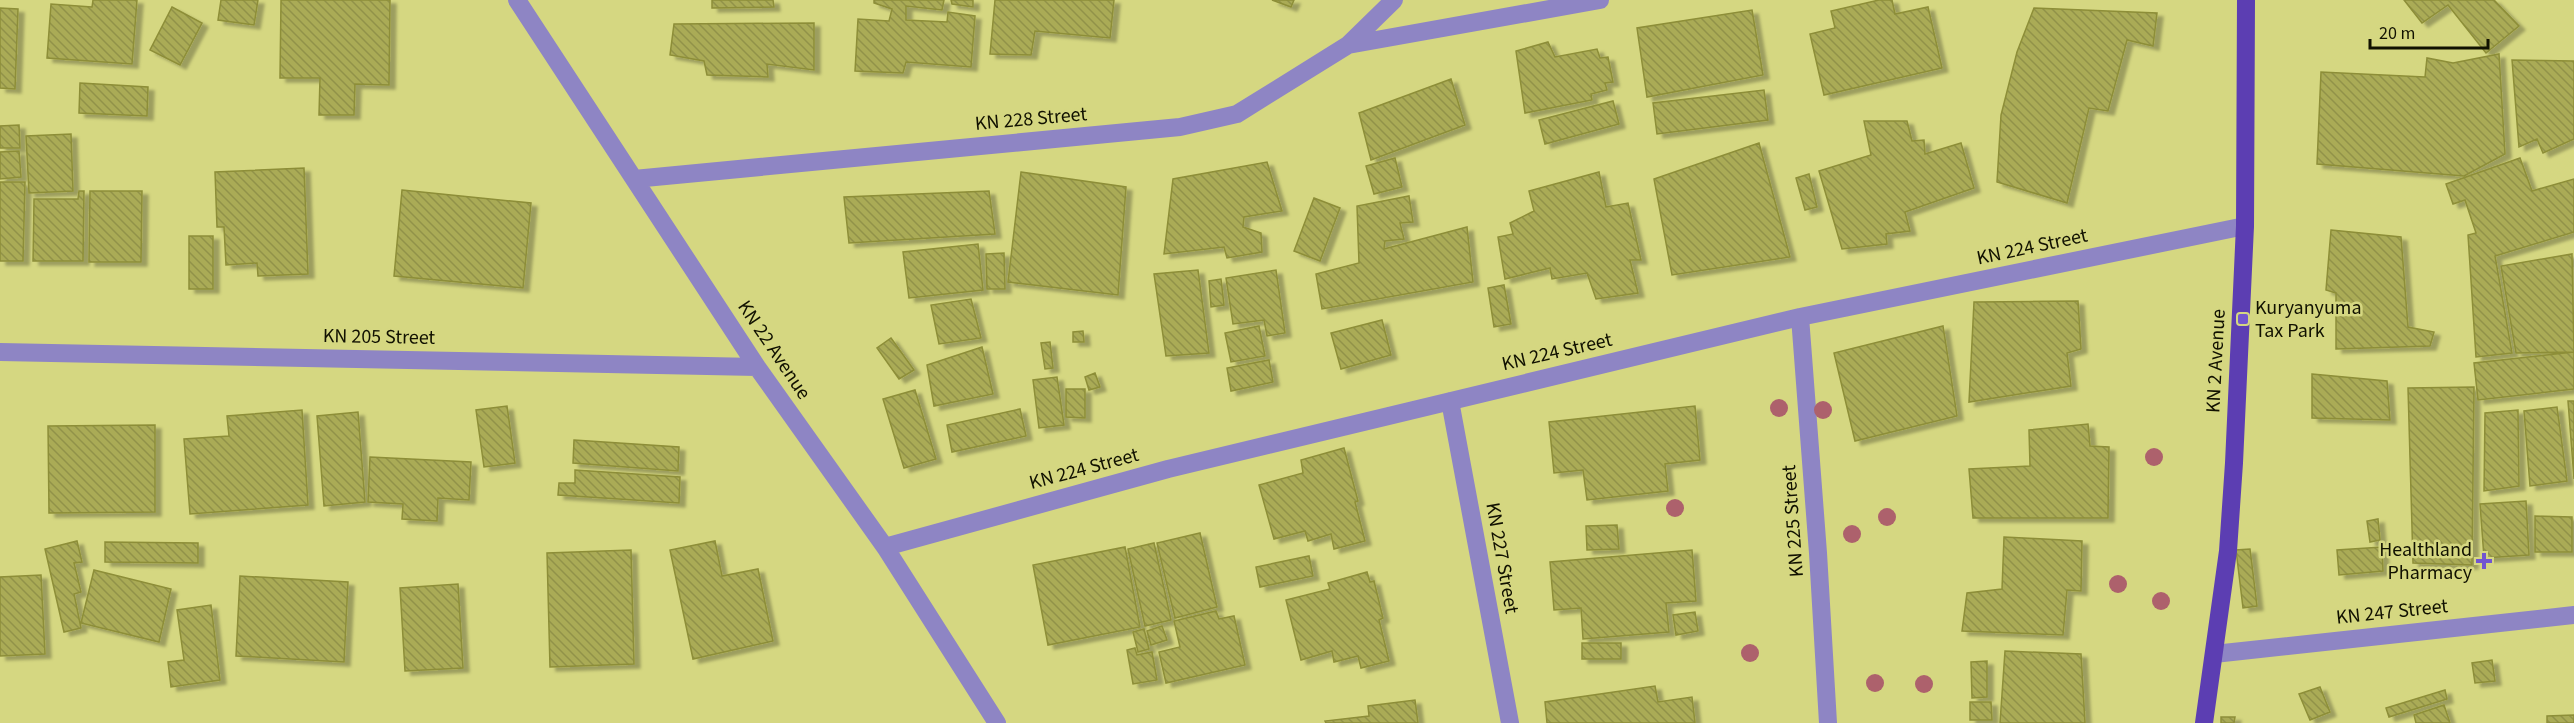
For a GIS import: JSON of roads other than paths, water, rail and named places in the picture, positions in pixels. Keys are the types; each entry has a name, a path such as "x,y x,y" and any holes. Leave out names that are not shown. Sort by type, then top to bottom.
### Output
{"main road":[{"name":"KN 2 Avenue","path":"2204,723 2228,551 2245,226 2246,0"}],"street":[{"name":"KN 22 Avenue","path":"517,0 757,367 885,548 997,723"},
{"name":"KN 228 Street","path":"634,179 1180,127 1237,114 1348,45 1394,0"},
{"path":"1348,45 1600,0"},
{"name":"KN 224 Street","path":"885,548 1168,470 1800,317 2245,226"},
{"name":"KN 225 Street","path":"1800,317 1828,723"},
{"name":"KN 205 Street","path":"0,352 757,367"},
{"name":"KN 227 Street","path":"1450,401 1510,723"},
{"name":"KN 247 Street","path":"2214,654 2574,615"}],"place":[{"name":"Kuryanyuma Tax Park","path":"2243,319"},
{"name":"Healthland Pharmacy","path":"2484,561"}]}
